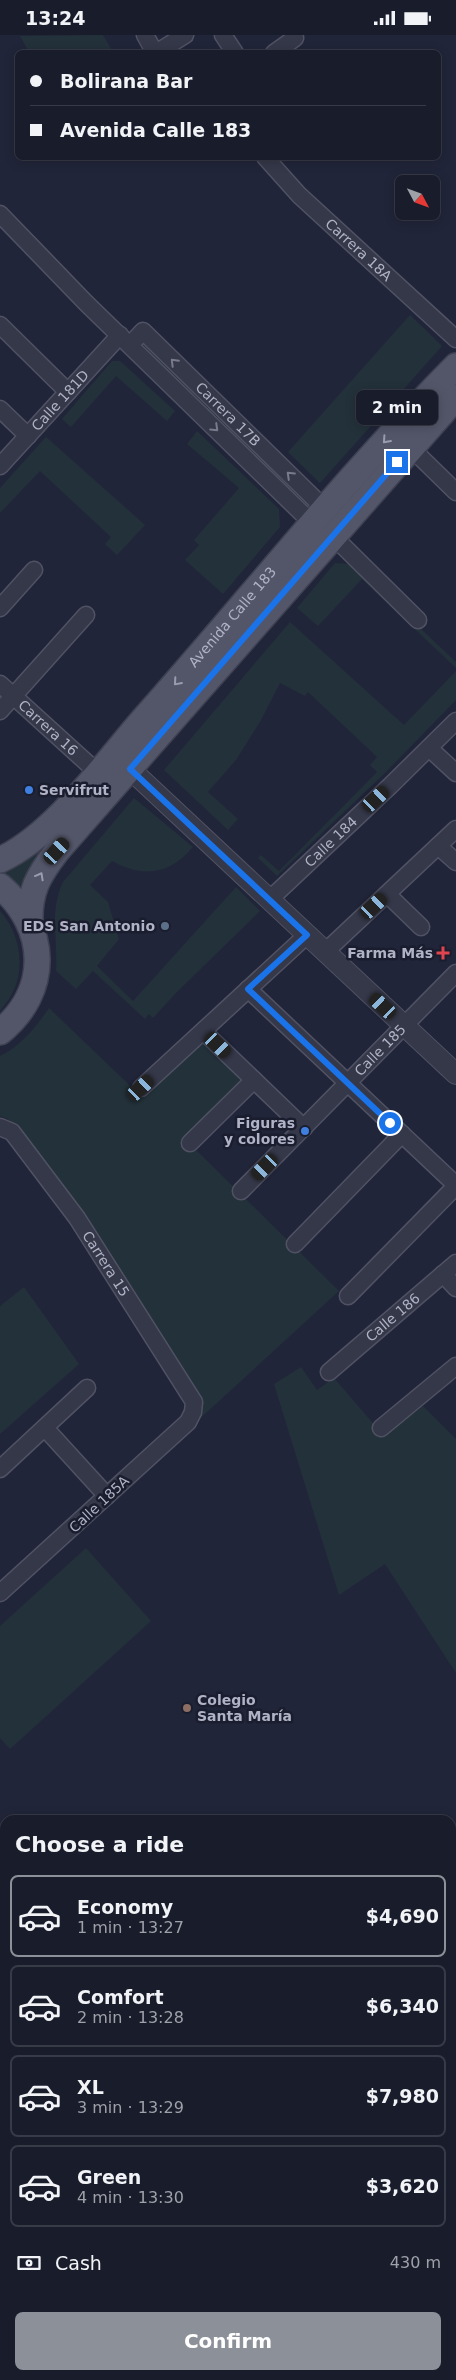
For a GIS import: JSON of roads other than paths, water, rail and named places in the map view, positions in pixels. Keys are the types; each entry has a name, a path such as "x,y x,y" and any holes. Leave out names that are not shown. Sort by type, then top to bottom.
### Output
{"main road":[{"name":"Avenida Calle 183","path":"30,923 32,893 42,872 57,851 130,769 400,425 456,366"},
{"name":"Avenida Calle 183","path":"0,860 18,851 34,839 324,523 410,447 456,397"},
{"path":"0,886 22,909 30,923 36,943 37,965 33,986 24,1006 11,1023 0,1032"}],"street":[{"path":"145,35 154,50"},
{"path":"161,50 185,35"},
{"path":"224,35 233,50"},
{"path":"278,50 295,38"},
{"name":"Carrera 18A","path":"267,160 299,195 456,339"},
{"name":"Carrera 17B","path":"0,214 35,252 194,408 324,523"},
{"path":"0,325 68,392"},
{"name":"Carrera 17B","path":"125,340 143,331 207,394 324,523 418,620"},
{"name":"Calle 181D","path":"0,466 68,392 125,340"},
{"path":"194,408 207,394"},
{"path":"0,409 28,436"},
{"path":"410,447 456,492"},
{"path":"0,608 34,570"},
{"path":"0,711 86,615"},
{"name":"Carrera 16","path":"0,684 97,772"},
{"name":"Calle 184","path":"269,900 456,721"},
{"path":"429,748 456,773"},
{"path":"130,769 456,1074"},
{"path":"325,952 456,829"},
{"path":"438,846 456,863"},
{"path":"386,894 421,927"},
{"path":"141,1088 307,935"},
{"name":"Calle 185","path":"241,1191 405,1027 456,973"},
{"path":"248,989 456,1185 348,1296"},
{"path":"203,1031 304,1128"},
{"path":"190,1143 254,1081"},
{"name":"Carrera 15","path":"0,1127 12,1132 77,1218 194,1402 193,1412"},
{"path":"295,1243 402,1134"},
{"name":"Calle 186","path":"329,1372 456,1263"},
{"path":"443,1274 456,1288"},
{"path":"381,1428 456,1366"},
{"path":"0,1469 87,1388"},
{"name":"Calle 185A","path":"1,1590 188,1422 193,1412"},
{"path":"45,1428 107,1496"}],"place":[{"name":"Servifrut","path":"29,790"},
{"name":"EDS San Antonio","path":"165,926"},
{"name":"Farma Más","path":"443,953"},
{"name":"Figuras y colores","path":"305,1131"},
{"name":"Colegio Santa María","path":"187,1708"}]}
